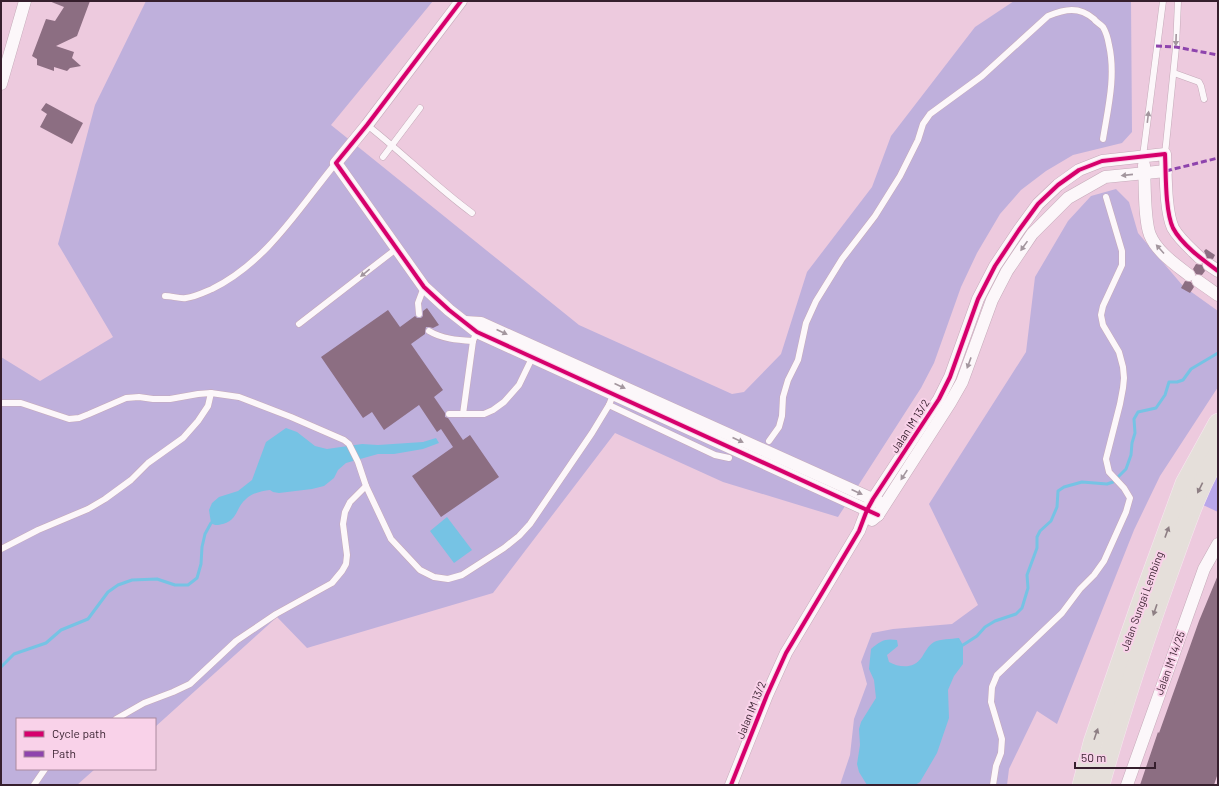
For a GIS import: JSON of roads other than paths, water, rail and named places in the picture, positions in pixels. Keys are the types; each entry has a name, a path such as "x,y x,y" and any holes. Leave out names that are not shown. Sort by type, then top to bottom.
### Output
{"main road":[{"name":"Jalan Sungai Lembing","path":"1082,785 1096,734 1140,606 1185,483 1218,423"},
{"name":"Jalan Sungai Lembing","path":"1100,785 1111,745 1154,613 1195,499 1218,454"}],"street":[{"path":"1,84 25,1"},
{"path":"461,1 367,125 336,163 424,287 449,310 477,332 535,353 881,510"},
{"path":"1165,154 1168,203 1173,228 1209,265"},
{"name":"Jalan IM 13/2","path":"731,785 767,694 786,653 859,531 870,505 939,399 950,377 978,299 995,266 1019,230 1038,204 1079,170 1102,160 1165,154"},
{"path":"1143,156 1147,221 1150,235 1167,258 1218,295"},
{"name":"Jalan IM 13/2","path":"859,531 881,510 950,403 962,382 992,300 1007,271 1032,234 1068,198 1105,177 1166,171"},
{"path":"593,379 611,400 673,416"},
{"name":"Jalan IM 14/25","path":"1127,785 1204,569 1218,544"}],"lane":[{"path":"1143,156 1163,1"},
{"path":"1165,154 1174,73 1178,1"},
{"path":"768,441 779,427 782,416 783,397 788,380 798,360 806,323 816,301 842,259 875,216 900,176 918,140 922,124 930,114 982,76 1048,16 1059,11 1072,10 1083,12 1103,28 1108,38 1113,68 1103,139"},
{"path":"1174,73 1199,82 1204,99"},
{"path":"383,157 420,108"},
{"path":"367,125 392,145 432,182 472,213"},
{"path":"165,296 186,298 200,294 223,284 252,263 273,242 336,163"},
{"path":"993,785 996,766 1001,753 1002,739 991,702 992,688 997,675 1062,613 1080,589 1094,575 1104,561 1126,512 1130,498 1124,488 1109,472 1106,459 1124,388 1124,378 1119,352 1103,325 1101,315 1103,306 1122,265 1122,251 1106,197"},
{"path":"299,324 396,249"},
{"path":"419,314 418,303 424,287"},
{"path":"429,331 436,335 458,340 477,332"},
{"path":"462,414 477,332"},
{"path":"449,414 484,414 493,410 504,402 519,385 535,353"},
{"path":"1,403 21,403 69,419 79,418 126,398 139,397 170,399 211,393 239,397 328,432 349,444 358,462 366,486 391,539 420,570 434,577 448,579 462,575 504,548 523,532 592,433 611,400 715,455 729,458"},
{"path":"1,549 105,499 131,480 148,463 183,438 202,416 208,406 211,393"},
{"path":"118,718 144,703 190,684 236,641 276,614 332,582 346,564 347,555 343,524 345,512 350,502 366,486"},
{"path":"34,785 44,770"}],"water":[{"path":"286,428 297,432 315,446 327,449 362,444 378,445 423,442 436,438 439,443 423,449 394,454 378,454 346,463 338,470 334,478 324,486 279,493 270,490 251,495 243,502 232,520 217,525 211,523 209,510 212,503 219,497 238,491 252,480 266,442"},
{"path":"447,517 472,550 454,563 430,531"},
{"path":"959,638 963,645 963,664 954,676 948,690 949,718 937,753 920,782 915,785 867,785 859,772 857,764 860,745 859,729 861,722 876,698 874,680 869,669 871,649 883,641 889,639 897,640 898,646 887,655 889,662 907,666 915,664 919,661 928,647 934,642"}],"waterway":[{"path":"963,645 977,636 985,627 995,621 1016,614 1022,608 1028,588 1027,575 1037,548 1037,537 1040,531 1051,521 1057,507 1058,491 1064,487 1082,482 1107,484 1113,482 1126,469 1131,455 1135,433 1134,419 1138,412 1156,408 1165,395 1169,382 1183,380 1191,369 1218,353"},
{"path":"1,667 14,654 46,643 61,630 88,619 108,592 118,585 132,580 157,579 175,585 188,585 197,578 201,564 202,547 205,534 211,523"}]}
